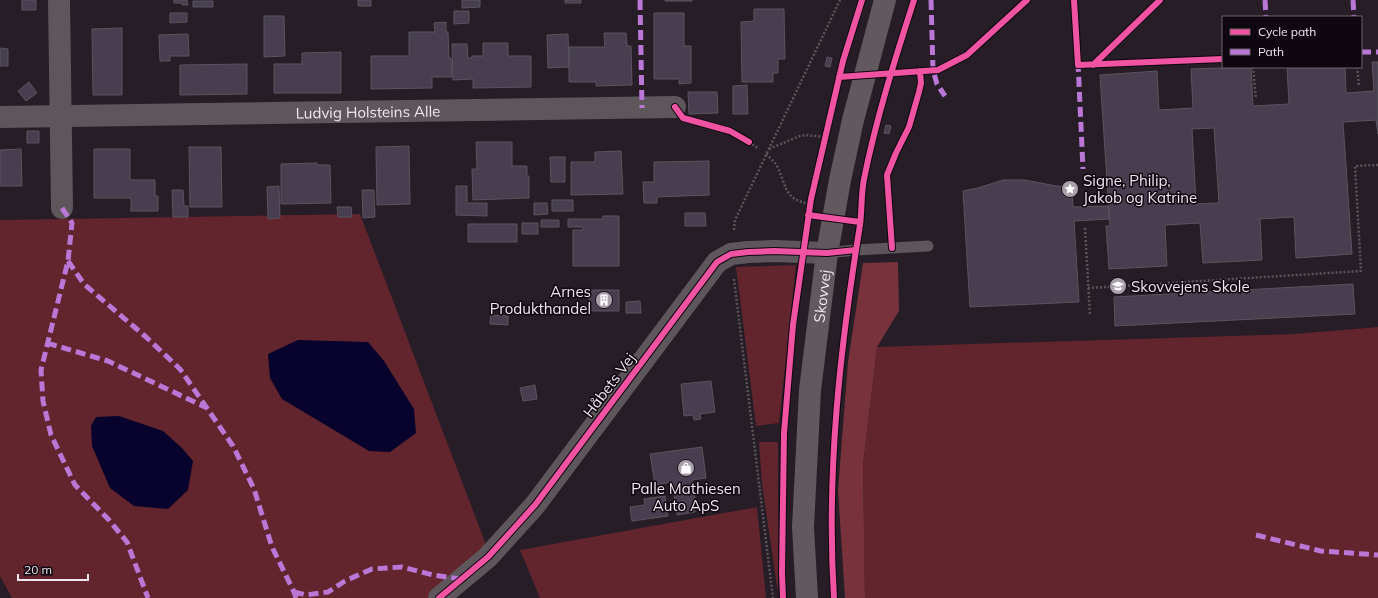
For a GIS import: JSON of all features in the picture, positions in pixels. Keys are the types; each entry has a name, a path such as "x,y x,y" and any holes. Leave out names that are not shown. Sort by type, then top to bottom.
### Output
{"street":[{"path":"59,0 62,208"},
{"name":"Skovvej","path":"807,598 803,527 810,390 827,253 854,120 885,0"},
{"name":"Ludvig Holsteins Alle","path":"0,117 675,107"},
{"path":"731,254 774,251 827,253"},
{"name":"Håbets Vej","path":"439,598 488,557 535,505 717,262 731,254"}],"lane":[{"path":"827,253 928,246"}],"path":[{"path":"772,598 754,433 731,254 735,220 840,0"},
{"path":"1253,68 1256,99"},
{"path":"1357,68 1359,86"},
{"path":"824,144 827,129"},
{"path":"768,152 800,136 806,135 825,137"},
{"path":"742,138 768,152 777,165 782,181 790,195 798,202 810,202 808,215 833,219"},
{"path":"1088,288 1362,270 1355,166 1378,165"},
{"path":"1085,228 1090,315"}],"shaded area":[{"path":"360,214 488,550 430,598 12,598 0,576 0,220"},
{"path":"898,262 899,311 877,347 863,465 865,598 845,598 838,490 848,362 863,263"},
{"path":"796,265 779,423 756,426 736,267"},
{"path":"1378,327 1378,598 865,598 863,465 877,347 1295,334"},
{"path":"298,340 368,342 384,361 414,409 416,433 390,452 369,451 282,399 270,378 268,354"},
{"path":"119,416 163,431 182,448 193,461 188,490 168,509 134,506 110,488 92,446 91,426 96,417"},
{"path":"759,442 778,442 778,593 762,484"},
{"path":"757,507 766,598 540,598 520,550"}],"building":[{"path":"22,0 36,0 36,10 22,10"},
{"path":"174,0 187,0 188,5 174,3"},
{"path":"358,0 371,0 371,6 358,6"},
{"path":"462,0 480,0 480,7 462,8"},
{"path":"565,0 581,0 581,3 565,3"},
{"path":"692,0 692,1 665,1"},
{"path":"193,1 213,1 213,7 193,7"},
{"path":"754,9 784,9 785,59 778,59 778,73 773,73 773,82 742,82 741,22 754,21"},
{"path":"454,11 469,11 469,23 454,24"},
{"path":"170,13 187,13 187,22 170,23"},
{"path":"654,13 684,13 684,46 691,46 691,83 679,84 679,79 654,79"},
{"path":"264,16 284,16 285,56 264,57"},
{"path":"446,22 452,77 432,77 432,88 371,89 371,56 409,56 409,32 435,32 434,23"},
{"path":"122,28 122,95 93,95 92,29"},
{"path":"604,33 626,33 627,46 631,46 632,85 596,86 596,82 569,82 569,47 605,47"},
{"path":"188,34 189,56 170,56 170,61 160,61 159,35"},
{"path":"568,34 569,67 548,68 547,35"},
{"path":"483,43 508,43 508,56 531,56 531,87 473,88 473,79 453,80 452,44 467,44 468,58 472,58 472,56 483,56"},
{"path":"0,48 8,49 8,66 0,66"},
{"path":"341,52 341,93 274,93 274,64 302,64 302,53"},
{"path":"827,57 832,58 830,67 825,66"},
{"path":"1372,62 1378,62 1378,134 1376,120 1343,122 1352,254 1296,258 1294,217 1260,219 1262,260 1203,263 1200,223 1165,225 1167,266 1109,269 1106,226 1110,226 1100,75 1157,71 1159,110 1193,108 1191,69 1251,68 1253,106 1289,104 1287,68 1345,68 1346,93 1374,91","holes":["1214,128 1219,203 1196,204 1192,129"]},
{"path":"247,64 247,94 180,95 180,65"},
{"path":"29,82 37,93 26,101 18,91"},
{"path":"747,85 748,114 733,114 733,86"},
{"path":"688,92 717,92 718,113 689,114"},
{"path":"886,125 891,126 889,134 884,133"},
{"path":"27,131 39,131 39,143 27,143"},
{"path":"476,142 512,142 512,166 527,166 527,176 529,176 529,198 473,200 472,169 477,169"},
{"path":"409,146 410,204 377,205 376,147"},
{"path":"189,147 221,147 222,207 190,207"},
{"path":"21,149 22,186 0,186 0,150"},
{"path":"94,149 130,149 130,180 155,180 155,196 158,196 158,211 131,211 131,198 94,198"},
{"path":"621,151 623,194 571,195 571,162 595,162 595,152"},
{"path":"550,157 565,157 565,182 551,182"},
{"path":"709,161 709,195 657,197 657,203 644,203 643,182 654,182 654,162"},
{"path":"317,163 317,165 330,165 331,203 281,204 281,164"},
{"path":"1003,180 1025,180 1056,186 1072,187 1073,207 1108,206 1109,219 1074,221 1079,302 970,307 963,191"},
{"path":"279,186 280,218 268,219 267,187"},
{"path":"456,186 467,186 467,203 487,203 487,216 456,215"},
{"path":"172,190 183,190 184,206 188,206 188,217 173,217"},
{"path":"362,190 374,190 375,217 363,218"},
{"path":"552,200 573,200 573,211 552,211"},
{"path":"534,203 547,203 548,214 534,215"},
{"path":"337,207 351,207 352,217 338,217"},
{"path":"685,213 705,213 706,226 685,226"},
{"path":"603,216 619,216 619,266 573,266 573,230 583,230 583,227 568,227 568,219 603,219"},
{"path":"541,220 559,220 559,227 541,227"},
{"path":"522,223 538,223 538,234 522,234"},
{"path":"468,224 517,224 517,242 468,242"},
{"path":"1353,284 1355,314 1115,326 1114,297"},
{"name":"Arnes Produkthandel","path":"589,290 619,290 619,311 589,311"},
{"path":"640,301 641,313 626,313 626,302"},
{"path":"491,315 508,316 508,325 490,324"},
{"path":"711,381 715,412 700,414 701,419 694,420 693,415 684,416 681,384"},
{"path":"535,385 537,399 523,401 520,388"},
{"path":"702,447 706,478 692,480 696,504 694,504 695,512 677,515 672,482 655,485 650,454"},
{"path":"665,496 668,516 632,521 630,507 645,505 644,499"}],"marked path":[{"path":"640,0 642,108"},
{"path":"931,0 933,70 937,84 945,96"},
{"path":"1265,0 1266,16"},
{"path":"1353,0 1354,16"},
{"path":"1362,52 1378,52"},
{"path":"1078,62 1083,169"},
{"path":"62,208 72,223 68,261 41,370 43,401 51,435 75,485 109,520 127,542 148,598"},
{"path":"68,261 84,284 146,337 180,369 233,446 254,489 272,547 296,598"},
{"path":"47,343 108,361 205,407"},
{"path":"1256,535 1321,551 1378,555"},
{"path":"294,592 306,595 328,592 345,581 372,569 402,567 433,575 461,579"}],"cycle path":[{"path":"783,598 784,433 793,325 811,199 843,61 862,0"},
{"path":"834,598 832,504 836,411 846,318 860,225 863,185 880,112 914,0"},
{"path":"839,77 938,70 967,55 1027,0"},
{"path":"1074,0 1078,65 1222,59"},
{"path":"1093,65 1160,0"},
{"path":"892,248 887,175 909,127 921,83 920,71"},
{"path":"675,107 683,118 730,131 749,142"},
{"path":"808,215 860,222"},
{"path":"439,598 488,557 535,505 717,262 731,254 748,252 774,251 827,253 856,250"}],"place":[{"name":"Signe, Philip, Jakob og Katrine","path":"1070,189"},
{"name":"Skovvejens Skole","path":"1118,286"},
{"name":"Arnes Produkthandel","path":"604,300"},
{"name":"Palle Mathiesen Auto ApS","path":"686,468"}]}
